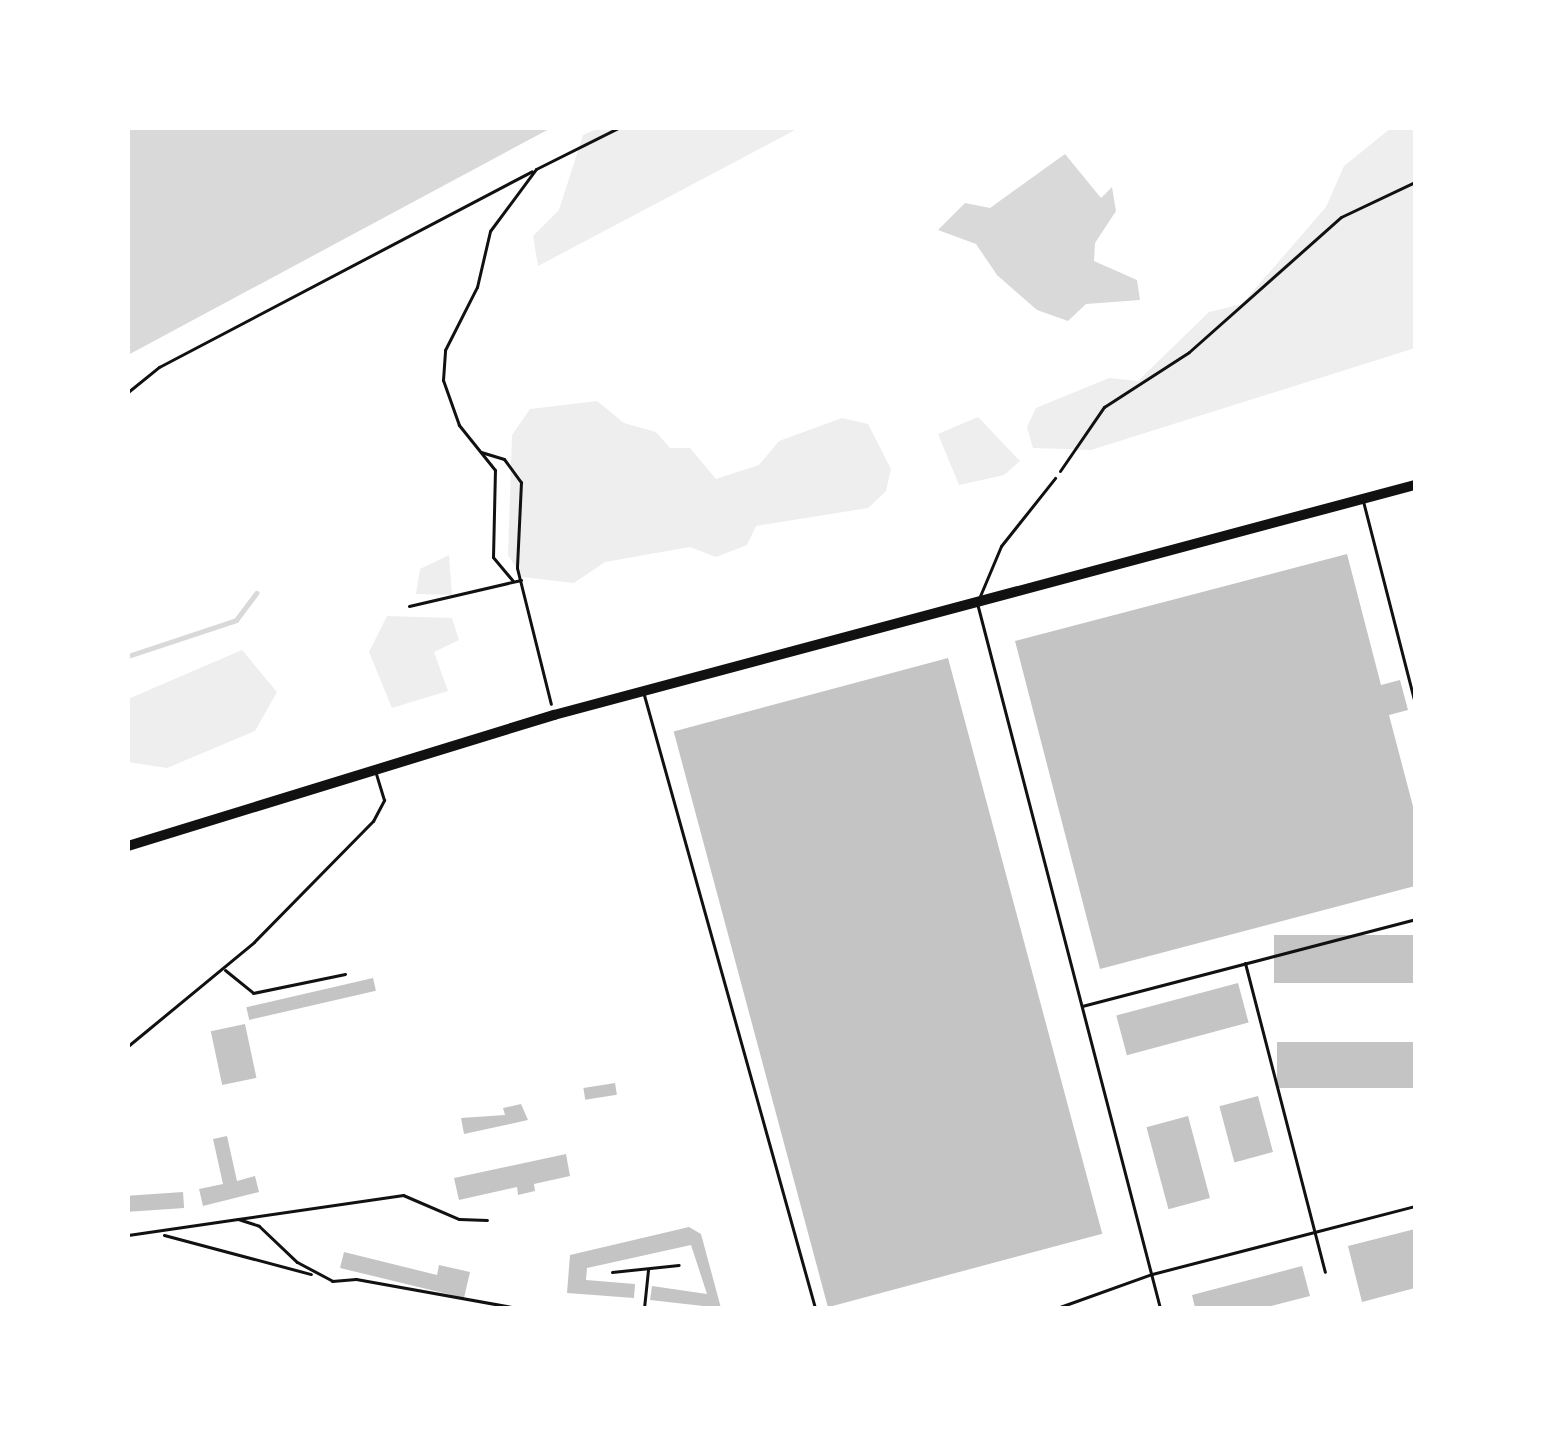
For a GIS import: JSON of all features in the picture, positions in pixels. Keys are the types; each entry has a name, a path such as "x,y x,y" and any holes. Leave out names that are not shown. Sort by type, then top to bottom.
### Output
{"main road":[{"path":"128,846 554,715 1415,485"}],"lane":[{"path":"1055,478 1001,546 977,603 1160,1308"},
{"path":"1362,499 1415,703"},
{"path":"643,691 815,1308"},
{"path":"128,1046 224,969 373,821 384,800 374,769"},
{"path":"1082,1006 1415,919"},
{"path":"1245,963 1325,1272"},
{"path":"224,969 253,993 345,974"},
{"path":"128,1235 164,1235 238,1219 403,1195 459,1219 487,1220"},
{"path":"1057,1308 1152,1274 1415,1206"},
{"path":"238,1219 259,1226 314,1275"},
{"path":"164,1235 314,1275 517,1308"},
{"path":"612,1272 679,1265"},
{"path":"644,1308 648,1269"}],"path":[{"path":"128,392 159,367 400,236 618,128"},
{"path":"513,581 493,557 495,470 454,410 443,380 445,350 477,287 490,231 536,169"},
{"path":"1055,478 1104,407 1189,352 1341,217 1415,182"},
{"path":"481,452 504,459 521,482 517,568 554,715"},
{"path":"409,606 521,580"}],"shaded area":[{"path":"128,128 551,128 128,355"},
{"path":"599,128 799,128 538,266 533,236 559,210 583,135"},
{"path":"1391,128 1415,128 1415,348 1091,450 1033,448 1027,427 1036,408 1109,378 1138,381 1209,312 1242,304 1326,207 1344,166"},
{"path":"1065,154 1101,198 1112,187 1116,211 1095,243 1094,261 1137,280 1140,300 1086,304 1068,321 1037,310 997,275 976,244 938,230 965,203 990,208"},
{"path":"597,401 624,423 656,432 670,448 690,448 716,479 759,465 779,441 842,418 868,424 891,469 886,491 868,508 756,526 747,545 716,557 690,547 605,562 574,583 522,577 508,555 512,435 530,409"},
{"path":"978,417 1020,461 1004,475 959,485 938,434"},
{"path":"449,555 452,595 416,594 420,569"},
{"path":"387,616 452,618 459,640 434,652 448,691 392,708 369,652"},
{"path":"242,650 277,692 255,731 167,768 128,762 128,699"}],"building":[{"path":"1347,554 1381,685 1400,680 1408,710 1389,715 1415,814 1415,886 1100,969 1015,641"},
{"path":"948,658 1102,1234 828,1307 674,732"},
{"path":"1274,935 1415,935 1415,983 1274,983"},
{"path":"373,978 376,991 249,1020 246,1007"},
{"path":"1238,983 1249,1023 1127,1055 1116,1016"},
{"path":"245,1024 256,1078 222,1085 211,1031"},
{"path":"1277,1042 1415,1042 1415,1088 1277,1088"},
{"path":"615,1083 617,1095 585,1100 583,1088"},
{"path":"1258,1096 1273,1152 1234,1162 1219,1106"},
{"path":"521,1104 528,1120 464,1134 461,1118 505,1115 503,1108"},
{"path":"1188,1116 1210,1198 1168,1209 1146,1127"},
{"path":"227,1136 237,1181 255,1176 259,1192 203,1206 199,1189 223,1184 213,1139"},
{"path":"566,1154 570,1176 534,1184 535,1191 518,1195 517,1187 459,1200 454,1178"},
{"path":"183,1192 184,1208 129,1212 128,1196"},
{"path":"689,1227 701,1234 721,1308 650,1300 652,1286 707,1294 691,1245 587,1268 586,1280 635,1284 634,1298 567,1293 570,1255"},
{"path":"1415,1229 1415,1288 1362,1302 1348,1246"},
{"path":"344,1252 437,1275 439,1265 470,1272 464,1298 340,1268"},
{"path":"1302,1266 1310,1296 1263,1308 1195,1308 1192,1295"}],"waterway":[{"path":"128,656 236,620 256,593"}]}
